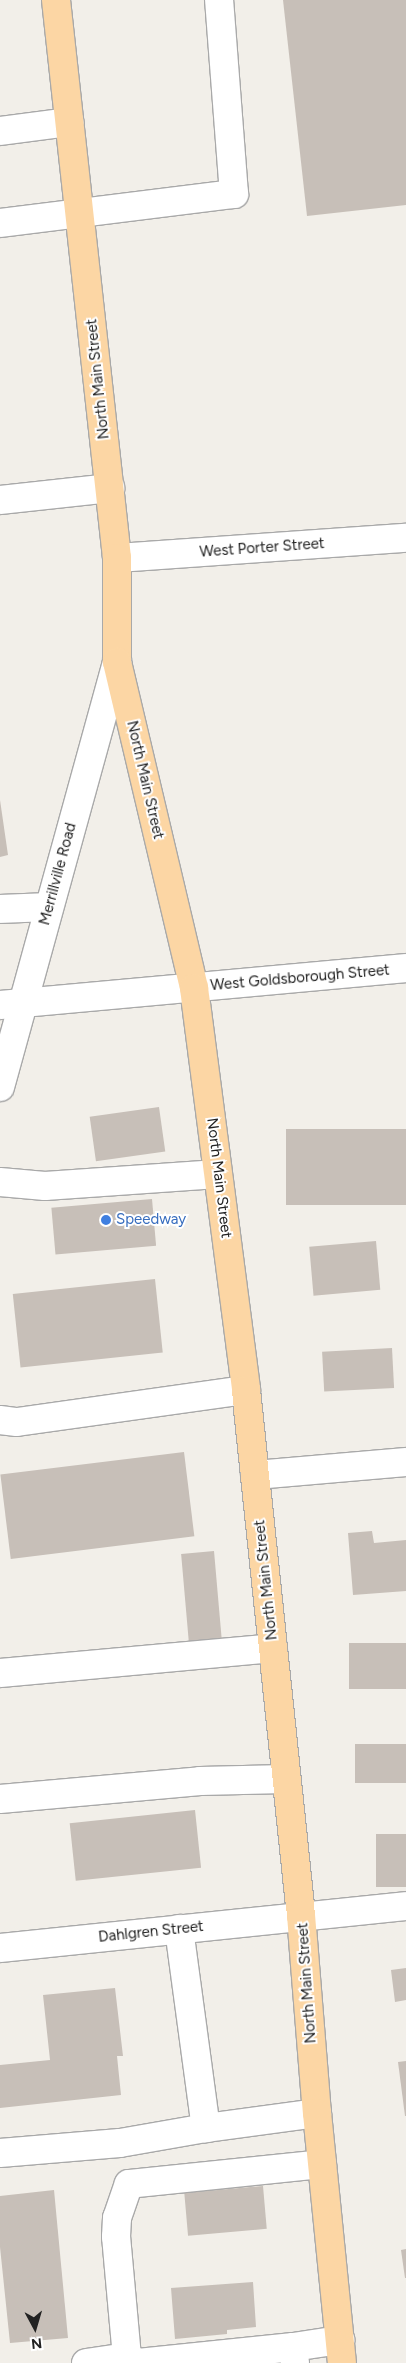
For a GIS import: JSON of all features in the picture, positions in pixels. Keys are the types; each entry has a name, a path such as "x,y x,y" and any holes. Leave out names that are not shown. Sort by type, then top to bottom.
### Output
{"main road":[{"name":"North Main Street","path":"56,0 117,558 117,662 194,988 246,1390 301,1915 317,2113 341,2352"}],"street":[{"path":"0,223 80,216 234,194 219,0"},
{"path":"0,131 69,122"},
{"path":"0,500 110,488"},
{"name":"West Porter Street","path":"117,558 406,538"},
{"name":"Merrillville Road","path":"0,1087 12,1004 48,907 117,662"},
{"path":"0,909 48,907"},
{"name":"West Goldsborough Street","path":"12,1004 406,968"},
{"path":"0,1182 45,1186 218,1174"},
{"path":"0,1420 17,1422 246,1390"},
{"path":"255,1475 406,1462"},
{"path":"0,1673 273,1648"},
{"path":"0,1799 200,1781 286,1779"},
{"name":"Dahlgren Street","path":"0,1948 301,1915 406,1906"},
{"path":"179,1929 206,2128"},
{"path":"0,2153 120,2143 206,2128 317,2113"},
{"path":"127,2358 116,2237 119,2211 128,2184 322,2164"},
{"path":"86,2363 127,2358 138,2363 341,2352"}],"building":[{"path":"283,0 406,0 406,205 307,216"},
{"path":"0,800 8,855 0,857"},
{"path":"159,1107 165,1152 96,1161 90,1117"},
{"path":"286,1129 406,1129 406,1205 286,1205"},
{"path":"152,1199 156,1246 55,1255 51,1208"},
{"path":"376,1241 380,1290 314,1296 309,1247"},
{"path":"155,1279 163,1353 21,1368 13,1294"},
{"path":"392,1348 394,1388 324,1392 322,1352"},
{"path":"184,1452 194,1536 11,1559 0,1475"},
{"path":"372,1531 374,1543 406,1540 406,1591 353,1595 348,1533"},
{"path":"214,1551 222,1647 189,1650 181,1554"},
{"path":"349,1643 406,1643 406,1689 349,1689"},
{"path":"355,1744 406,1744 406,1783 355,1783"},
{"path":"195,1810 201,1868 76,1881 70,1823"},
{"path":"376,1834 406,1834 406,1887 376,1887"},
{"path":"406,1968 406,2000 395,2002 391,1970"},
{"path":"115,1988 123,2056 117,2056 121,2095 0,2108 0,2065 50,2060 43,1995"},
{"path":"406,2061 406,2116 405,2116 398,2062"},
{"path":"263,2186 267,2229 188,2236 184,2193"},
{"path":"54,2190 68,2338 10,2343 0,2247 0,2196"},
{"path":"406,2249 406,2278 405,2278 401,2250"},
{"path":"253,2282 256,2327 227,2330 227,2334 175,2339 171,2288"}],"place":[{"name":"Speedway","path":"106,1220"}]}
